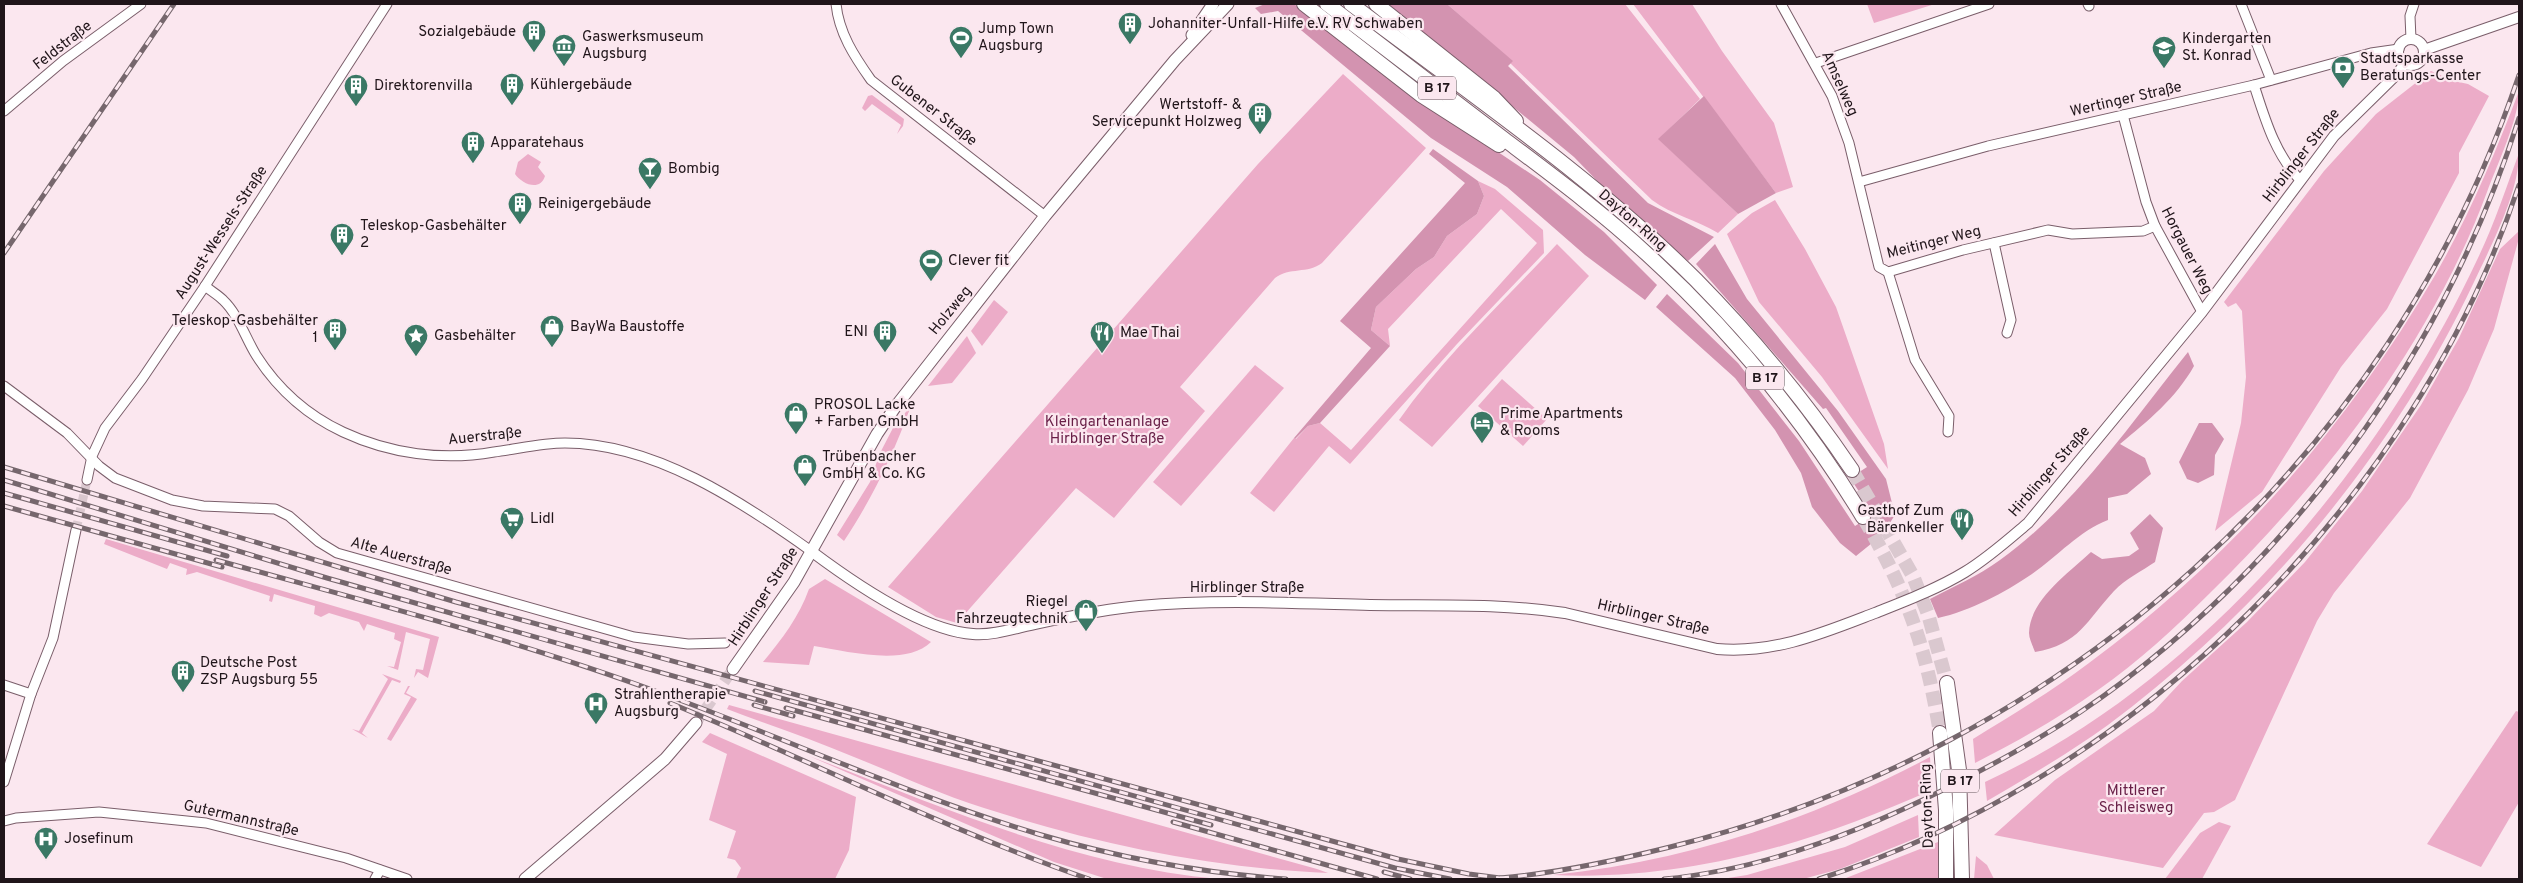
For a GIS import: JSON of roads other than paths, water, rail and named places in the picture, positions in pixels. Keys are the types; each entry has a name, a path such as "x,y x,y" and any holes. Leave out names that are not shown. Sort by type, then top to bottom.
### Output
{"highway":[{"path":"1304,4 1420,95 1492,141 1548,172"},
{"name":"Dayton-Ring","path":"1327,4 1548,172 1648,255 1737,346 1806,431 1863,517"},
{"name":"Dayton-Ring","path":"1351,4 1554,158 1624,215 1696,280 1790,385 1852,470"},
{"path":"1376,4 1494,98 1554,158"},
{"name":"B 17","path":"1947,683 1959,770 1962,879"},
{"name":"Dayton-Ring","path":"1940,733 1946,810 1946,879"}],"main road":[{"name":"Holzweg","path":"1175,60 1213,4"},
{"name":"Holzweg","path":"811,551 877,434 896,406 1046,216 1175,60 1228,4"},
{"name":"Hirblinger Straße","path":"733,669 757,637 811,551"},
{"path":"525,879 665,758 696,723"}],"street":[{"name":"Feldstraße","path":"4,111 63,62 141,4"},
{"name":"August-Wessels-Straße","path":"87,480 92,456 105,428 142,380 205,286 387,4"},
{"name":"Gubener Straße","path":"836,4 838,20 852,54 871,80 1046,216"},
{"name":"Amselweg","path":"1781,4 1816,63 1832,96 1849,143 1859,182"},
{"path":"1816,63 1989,4"},
{"path":"2241,4 2271,80"},
{"path":"2411,39 2410,16 2414,4"},
{"name":"Hirblinger Straße","path":"811,551 909,613 946,628 974,634 995,632 1112,609 1175,603 1237,601 1511,606 1565,613 1717,649 1760,650 1802,640 1911,598 1966,572 1994,552 2028,522 2202,312 2300,180 2346,123 2398,74 2405,63 2417,63 2423,57 2424,50 2519,17"},
{"path":"2405,63 2400,57 2399,49 2404,42 2411,39 2421,43 2424,50"},
{"name":"Wertinger Straße","path":"1859,182 1969,151 2254,85 2371,53 2399,49"},
{"path":"2254,85 2276,148 2300,180"},
{"name":"Horgauer Weg","path":"2123,115 2146,202 2155,226 2202,312"},
{"name":"Meitinger Weg","path":"1859,182 1879,267 1888,272 2048,230 2079,234 2143,231 2155,226"},
{"name":"Meitinger Weg","path":"1994,243 2011,320 2006,333"},
{"path":"1888,272 1915,360 1949,416 1948,432"},
{"name":"Auerstraße","path":"205,286 223,300 257,356 288,394 330,425 359,439 402,451 434,456 493,453 554,443 607,446 648,458 692,478 787,534 811,551"},
{"path":"4,386 68,433 92,456"},
{"name":"Alte Auerstraße","path":"92,456 99,466 115,478 172,500 203,506 268,509 282,512 337,554 634,637 688,644 725,643"},
{"path":"4,782 7,760 53,638 76,530"},
{"path":"4,685 31,694"},
{"name":"Gutermannstraße","path":"4,821 16,818 99,812 206,822 272,839 407,879"},
{"path":"374,879 380,870"}],"tunnel":[{"path":"1852,470 1913,576 1928,614 1947,683"},
{"path":"76,530 87,480"},
{"path":"1863,517 1892,570 1913,621 1928,674 1940,733"},
{"path":"696,723 733,669"}],"railway":[{"path":"4,253 174,4"},
{"path":"1500,878 1565,870 1670,847 1814,802 1950,740 2077,662 2193,569 2297,463 2387,345 2462,215 2519,75"},
{"path":"1664,879 1701,874 1773,858 1844,834 1912,805 2013,753 2079,713 2121,683 2189,627 2252,566 2310,501 2364,431 2411,357 2453,280 2489,200 2519,118"},
{"path":"1819,879 1936,833 2047,773 2152,699 2249,613 2335,517 2410,412 2472,301 2519,185"},
{"path":"4,467 456,602 1398,859 1469,874 1508,879"},
{"path":"4,480 327,578 765,702"},
{"path":"4,493 227,556"},
{"path":"4,506 222,567"},
{"path":"216,560 494,638 604,673 658,692 942,802 1068,843 1161,863 1223,873 1286,879"},
{"path":"755,691 1395,868 1450,879"},
{"path":"670,703 930,817 1036,860 1089,879"},
{"path":"754,705 793,716"},
{"path":"786,708 1211,825"},
{"path":"1173,822 1377,879"},
{"path":"1384,872 1410,879"}],"place":[{"name":"Johanniter-Unfall-Hilfe e.V. RV Schwaben","path":"1130,45"},
{"name":"Sozialgebäude","path":"534,53"},
{"name":"Jump Town Augsburg","path":"961,59"},
{"name":"Gaswerksmuseum Augsburg","path":"564,67"},
{"name":"Kindergarten St. Konrad","path":"2164,69"},
{"name":"Stadtsparkasse Beratungs-Center","path":"2343,89"},
{"name":"Kühlergebäude","path":"512,106"},
{"name":"Direktorenvilla","path":"356,107"},
{"name":"Wertstoff- & Servicepunkt Holzweg","path":"1260,135"},
{"name":"Apparatehaus","path":"473,164"},
{"name":"Bombig","path":"650,190"},
{"name":"Reinigergebäude","path":"520,225"},
{"name":"Teleskop-Gasbehälter 2","path":"342,256"},
{"name":"Clever fit","path":"931,282"},
{"name":"BayWa Baustoffe","path":"552,348"},
{"name":"Teleskop-Gasbehälter 1","path":"335,351"},
{"name":"ENI","path":"885,353"},
{"name":"Mae Thai","path":"1102,354"},
{"name":"Gasbehälter","path":"416,357"},
{"name":"PROSOL Lacke + Farben GmbH","path":"796,435"},
{"name":"Prime Apartments & Rooms","path":"1482,444"},
{"name":"Trübenbacher GmbH & Co. KG","path":"805,487"},
{"name":"Lidl","path":"512,540"},
{"name":"Gasthof Zum Bärenkeller","path":"1962,541"},
{"name":"Riegel Fahrzeugtechnik","path":"1086,632"},
{"name":"Deutsche Post ZSP Augsburg 55","path":"183,693"},
{"name":"Strahlentherapie Augsburg","path":"596,725"},
{"name":"Josefinum","path":"46,860"}],"park label":[{"name":"Kleingartenanlage Hirblinger Straße","path":"1107,430"},
{"name":"Mittlerer Schleisweg","path":"2136,800"}]}
